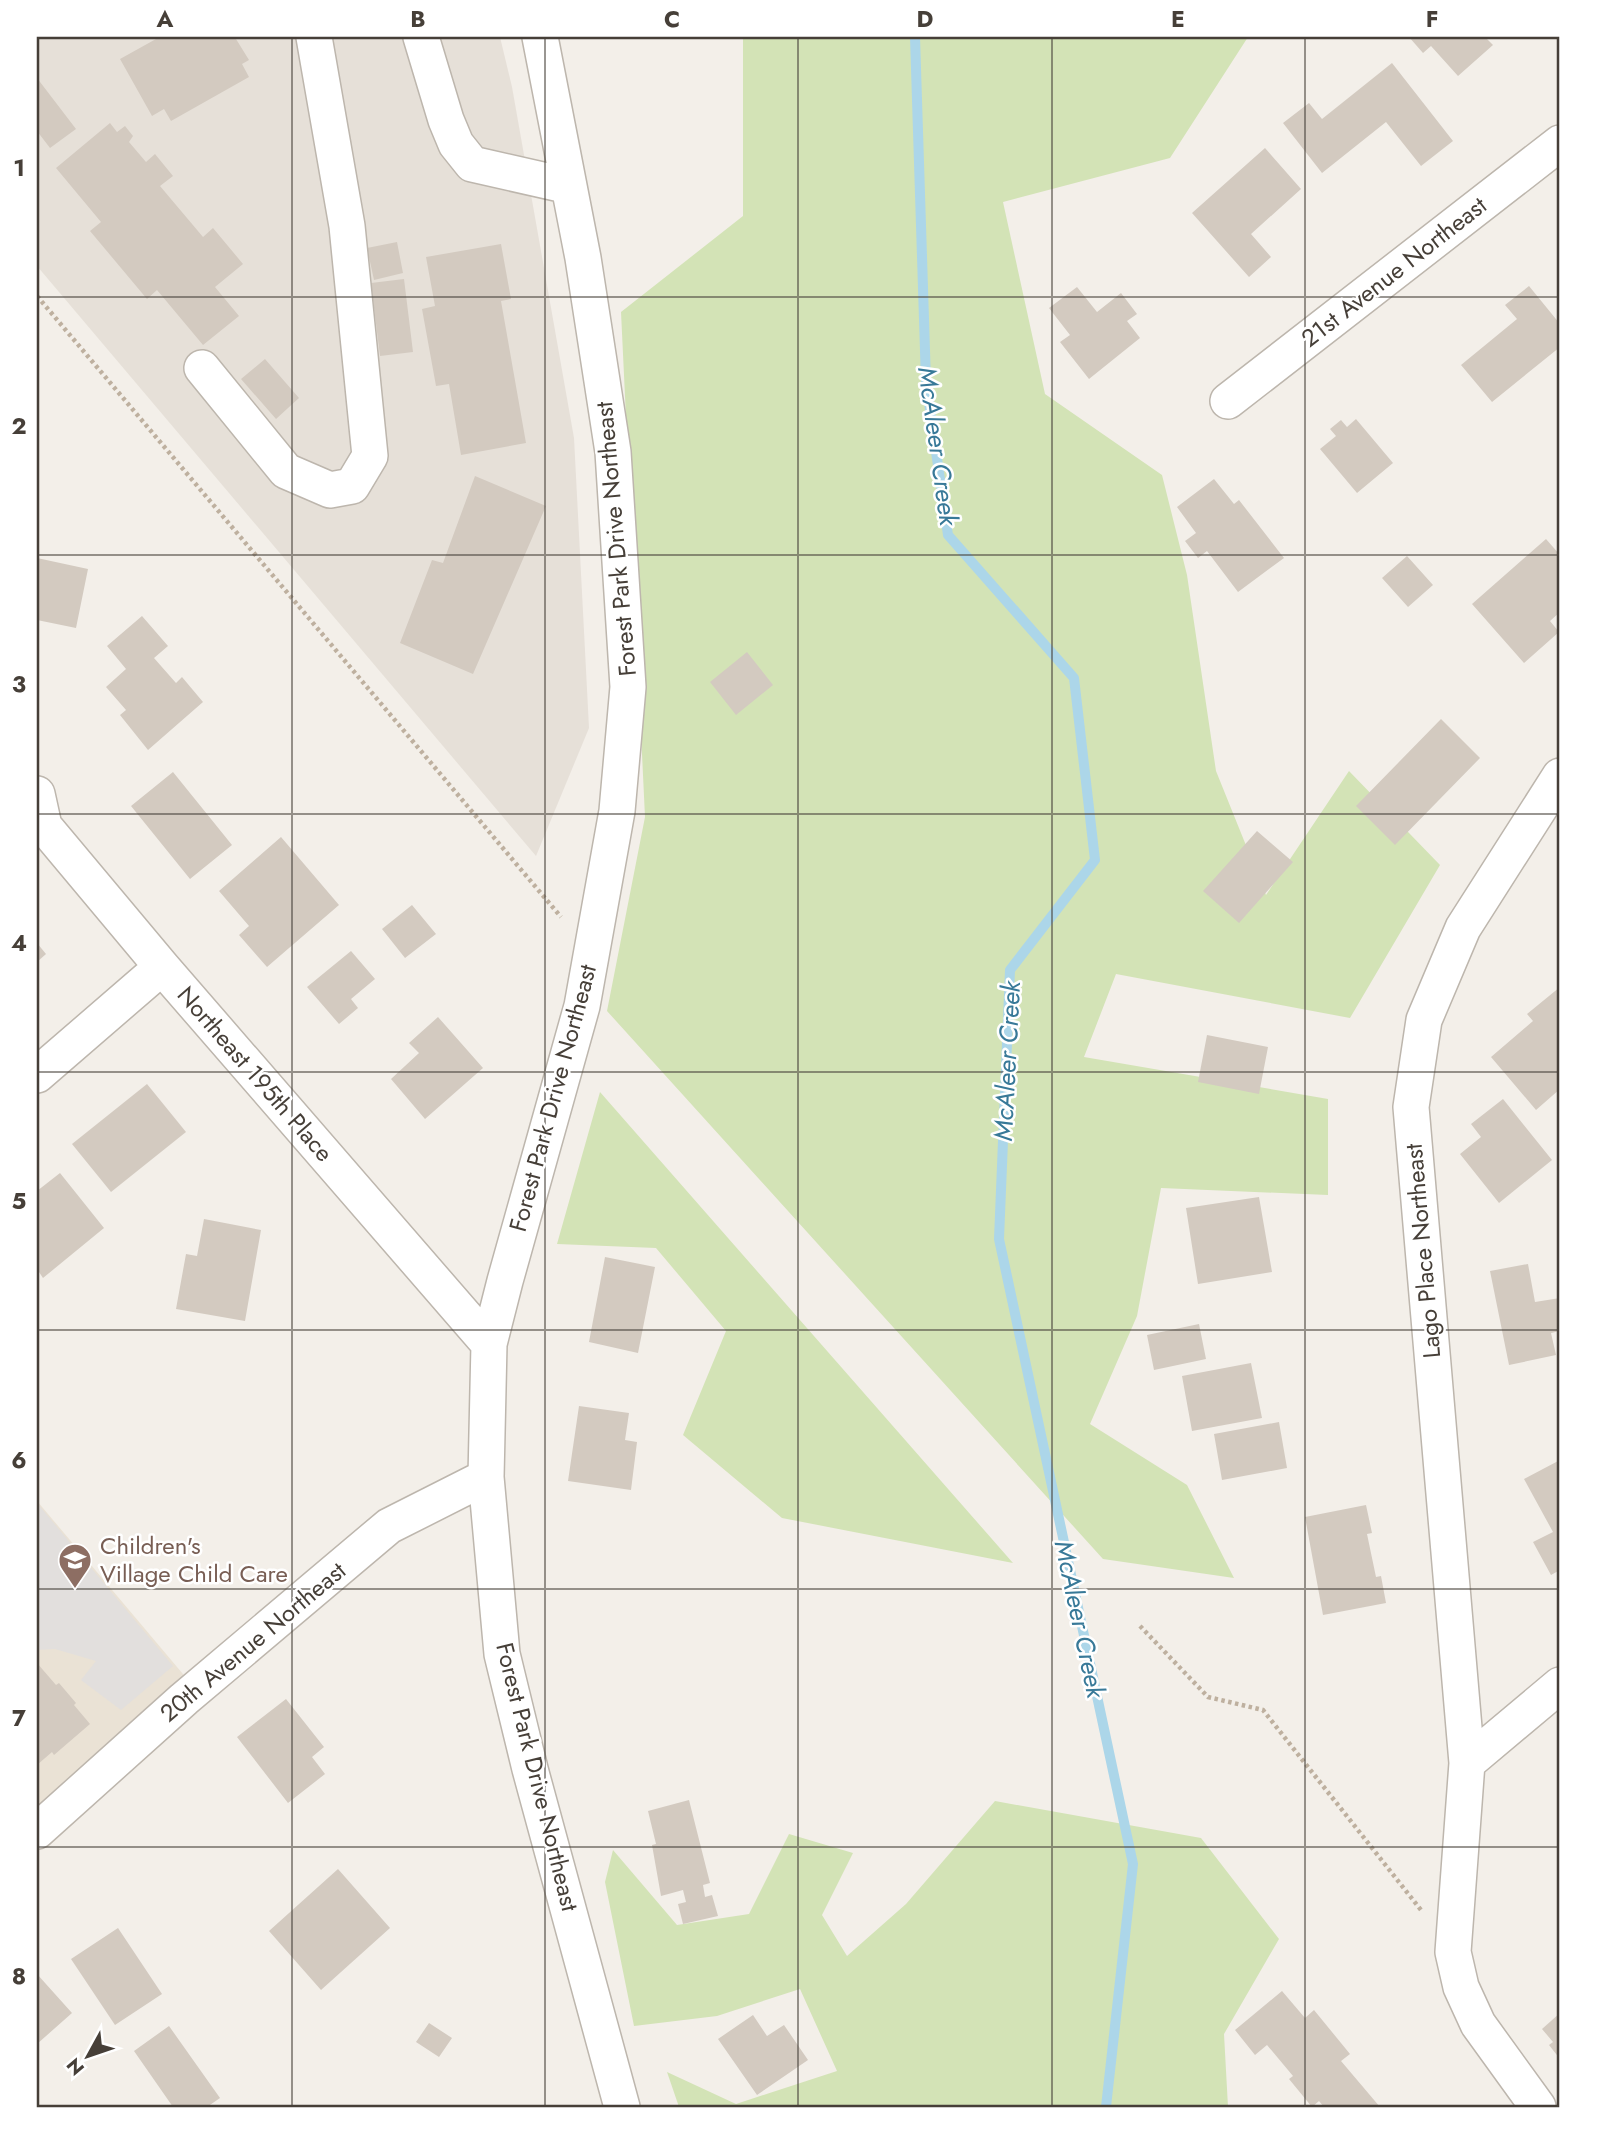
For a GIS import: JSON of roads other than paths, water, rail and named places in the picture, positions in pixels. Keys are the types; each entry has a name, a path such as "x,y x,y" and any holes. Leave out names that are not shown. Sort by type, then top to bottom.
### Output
{"street":[{"path":"202,368 286,471 330,490 352,486 370,456 347,226 314,37"},
{"path":"421,37 456,144 472,164 569,186"},
{"name":"Forest Park Drive Northeast","path":"540,37 583,258 613,452 628,687 617,811 582,1006 489,1344 486,1477 502,1654 530,1769 622,2107"},
{"name":"21st Avenue Northeast","path":"1228,401 1560,143"},
{"name":"Lago Place Northeast","path":"1538,2107 1478,2024 1461,1987 1453,1952 1467,1763 1410,1107 1424,1020 1463,928 1560,776"},
{"name":"Northeast 195th Place","path":"37,794 44,826 162,967 489,1344"},
{"path":"37,1075 162,967"},
{"name":"20th Avenue Northeast","path":"37,1831 184,1699 389,1526 486,1477"},
{"path":"1467,1763 1560,1685"}],"waterway":[{"name":"McAleer Creek","path":"915,37 926,382 948,535 1074,678 1095,860 1010,970 999,1239 1133,1864 1106,2107"}],"place":[{"name":"Children's Village Child Care","path":"75,1590"}]}
